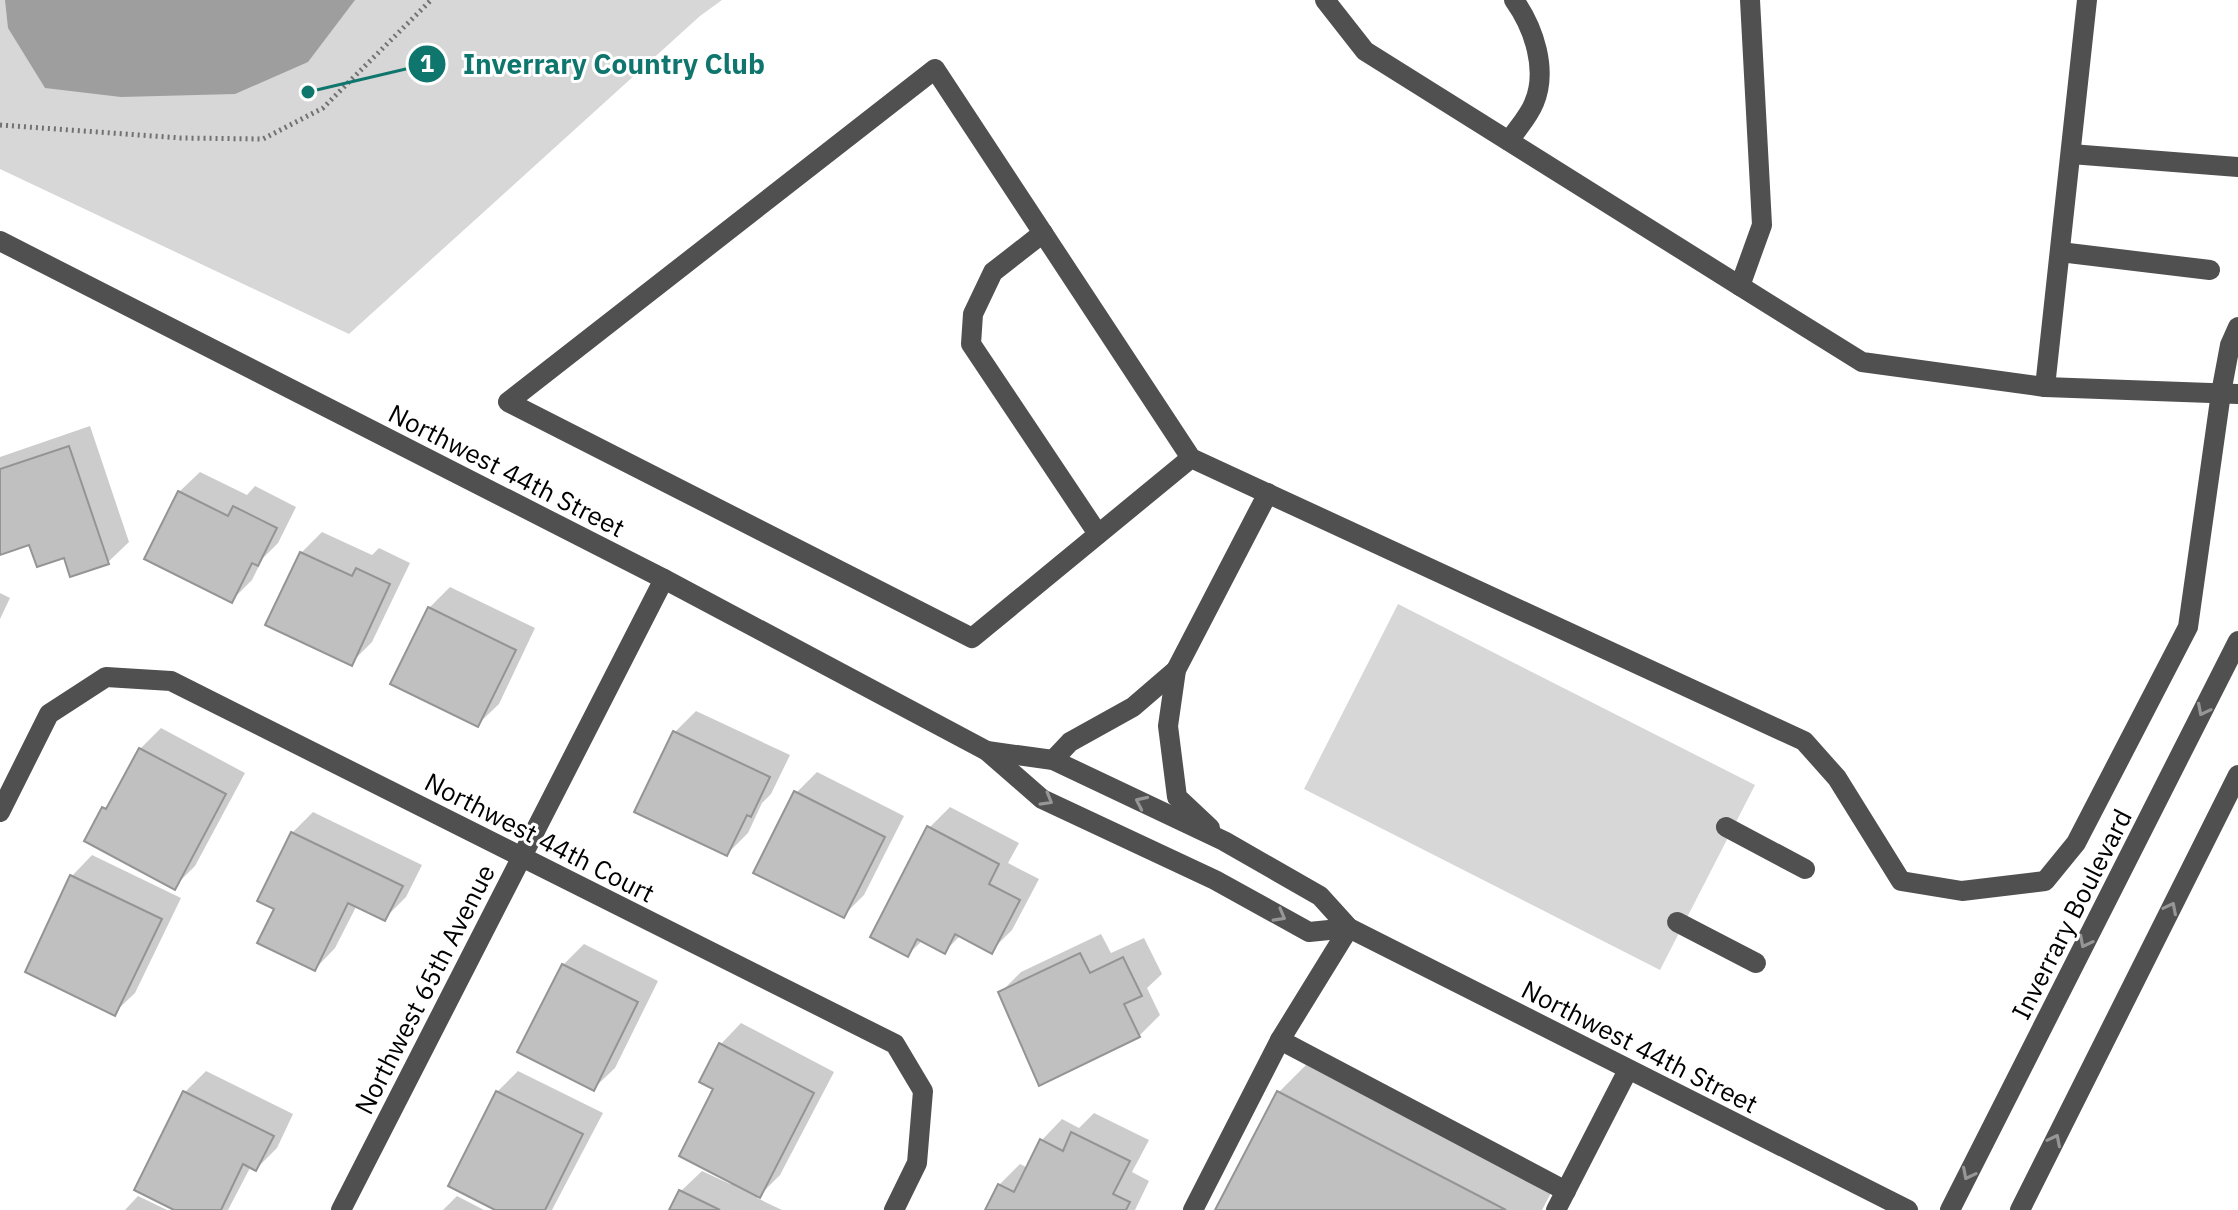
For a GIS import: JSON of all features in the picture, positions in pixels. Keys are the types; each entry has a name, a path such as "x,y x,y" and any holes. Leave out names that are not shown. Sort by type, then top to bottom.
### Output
{"street":[{"path":"1325,0 1365,51 1862,362 2045,387 2230,394"},
{"path":"1509,141 1534,104 1540,77 1535,37 1514,0"},
{"path":"1740,286 1762,225 1750,0"},
{"path":"2045,387 2087,0"},
{"path":"1191,458 972,638 508,402 935,69 1191,458 1804,741 1837,778 1901,881 1962,891 2045,881 2076,843 2188,627 2230,394 2230,345 2238,327"},
{"path":"2071,154 2238,167"},
{"path":"1043,233 993,272 973,314 971,344 1098,534"},
{"name":"Northwest 44th Street","path":"0,241 664,579 987,751 1042,799 1215,880 1309,932 1349,928"},
{"path":"2060,252 2210,270"},
{"path":"1224,841 1177,797 1168,726 1176,670 1268,493"},
{"name":"Northwest 65th Avenue","path":"341,1210 664,579"},
{"name":"Inverrary Boulevard","path":"1950,1210 2238,641"},
{"path":"1053,760 1070,742 1133,707 1176,670"},
{"name":"Northwest 44th Court","path":"0,812 49,714 106,677 171,681 895,1044 923,1091 917,1163 894,1210"},
{"name":"Northwest 44th Street","path":"987,751 1053,760 1224,841 1320,896 1349,928 1908,1210"},
{"path":"2020,1210 2238,775"},
{"path":"1726,827 1805,869"},
{"path":"1677,922 1756,963"},
{"path":"1193,1210 1280,1040 1349,928"},
{"path":"1280,1040 1560,1205 1628,1070"}],"path":[{"path":"0,125 181,138 263,139 323,108 431,0"}],"shaded area":[{"path":"0,0 722,0 700,16 349,334 0,169"},
{"path":"5,0 355,0 308,62 235,94 121,97 45,88 8,28"},
{"path":"1398,604 1755,785 1660,970 1304,789"}],"building":[{"path":"69,446 109,564 70,577 64,558 37,567 29,545 0,555 0,469"},
{"path":"178,491 228,516 233,506 277,528 258,566 252,563 232,603 144,559"},
{"path":"300,552 352,576 356,568 390,584 352,666 265,625"},
{"path":"428,607 516,650 478,727 390,684"},
{"path":"673,731 770,777 751,817 747,815 727,856 634,812"},
{"path":"139,748 226,794 175,890 84,841 102,807 106,809"},
{"path":"794,791 885,837 844,918 753,873"},
{"path":"927,826 999,864 989,884 1020,900 992,954 955,934 945,954 917,939 908,957 870,937"},
{"path":"291,832 403,886 385,921 348,903 315,971 257,943 274,909 257,901"},
{"path":"70,875 162,919 115,1016 25,972"},
{"path":"1080,953 1090,973 1123,957 1142,996 1124,1004 1140,1037 1039,1086 998,992"},
{"path":"562,964 638,1002 594,1091 517,1052"},
{"path":"719,1043 814,1093 760,1198 679,1156 713,1089 699,1082"},
{"path":"183,1091 274,1136 256,1171 243,1164 221,1210 174,1210 134,1190"},
{"path":"496,1091 583,1134 545,1210 495,1210 448,1186"},
{"path":"1277,1091 1506,1210 1215,1210"},
{"path":"1071,1132 1130,1161 1113,1194 1130,1202 1126,1210 985,1210 998,1184 1014,1192 1040,1139 1063,1151"},
{"path":"679,1190 720,1210 669,1210"}],"place":[{"name":"Inverrary Country Club","path":"308,92"}]}
